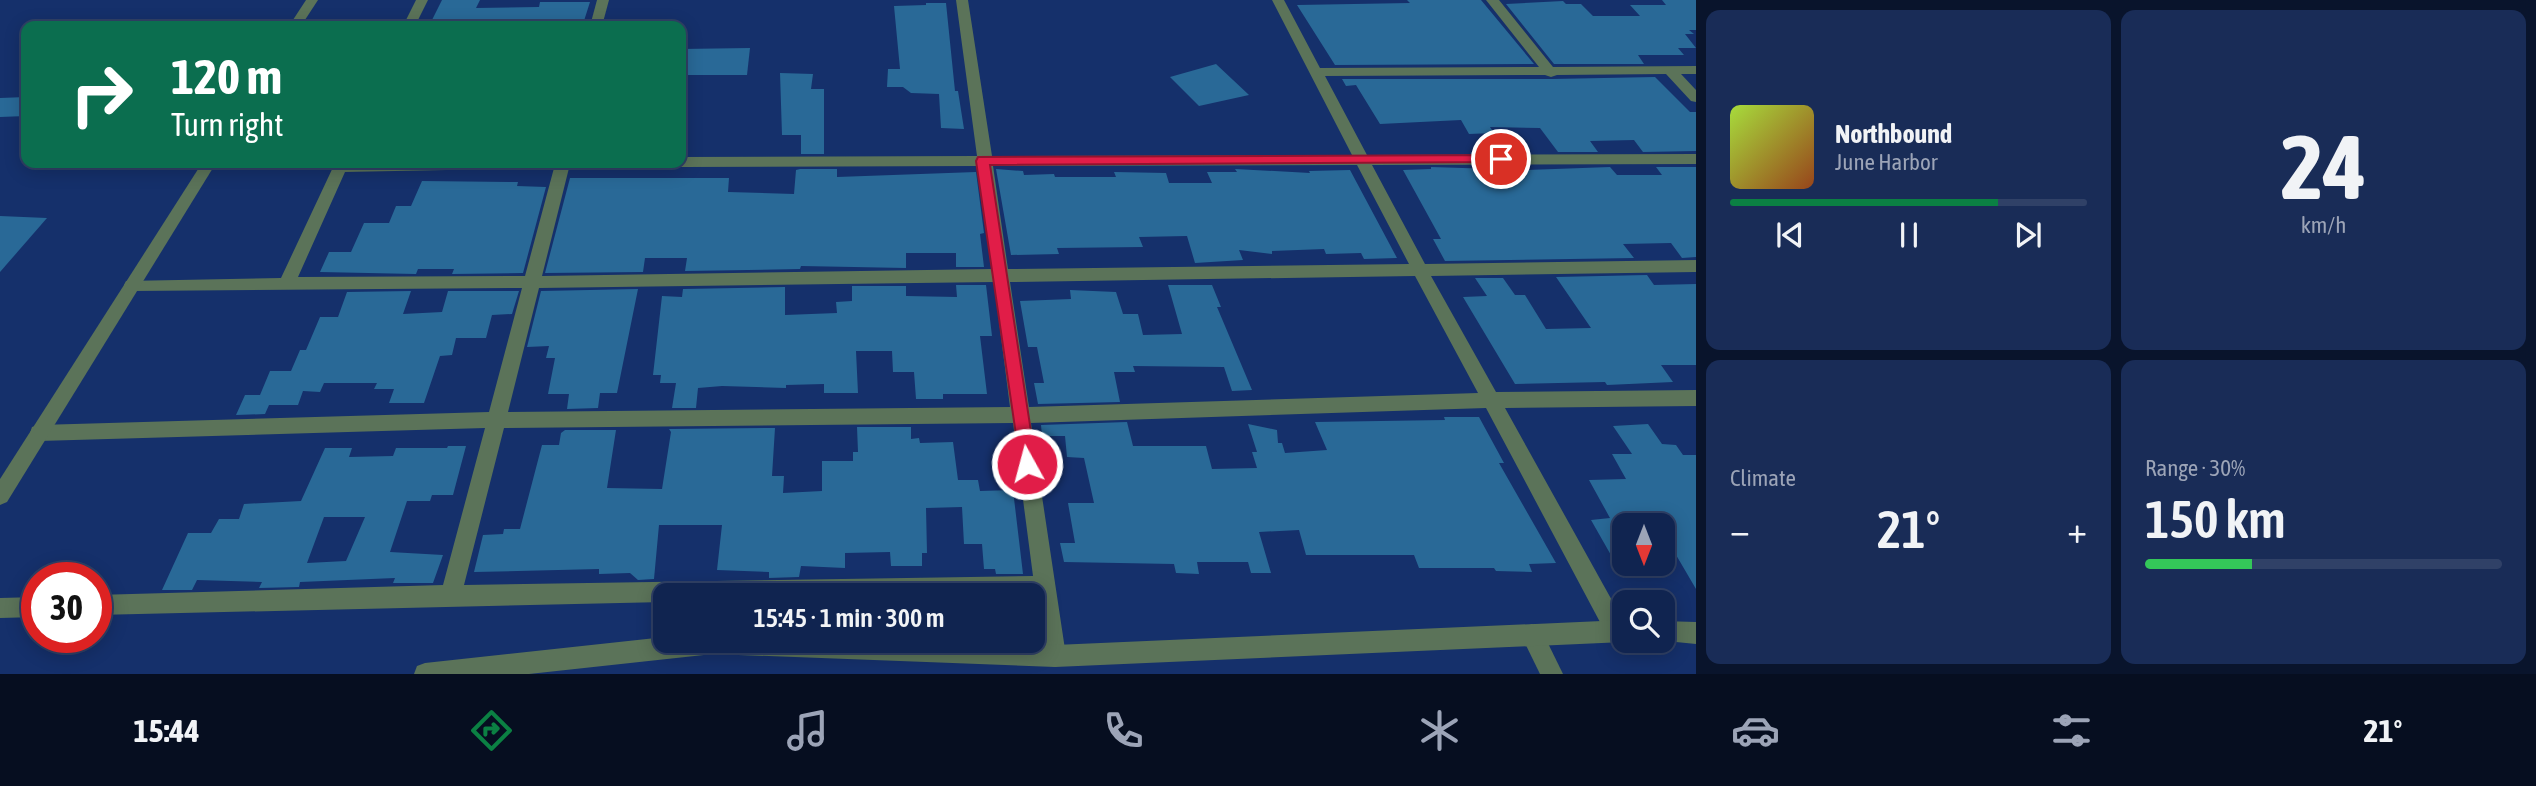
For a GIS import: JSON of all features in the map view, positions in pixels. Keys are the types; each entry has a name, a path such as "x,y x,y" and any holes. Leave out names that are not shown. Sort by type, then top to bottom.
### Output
{"street":[{"path":"298,21 312,0"},
{"path":"412,21 422,0"},
{"path":"597,21 603,0"},
{"path":"962,0 982,161 1021,415 1043,583"},
{"path":"1278,0 1420,270 1612,617"},
{"path":"1492,0 1551,73"},
{"path":"1316,72 1551,73 1696,70"},
{"path":"1670,71 1696,98"},
{"path":"686,162 1696,159"},
{"path":"0,496 206,168"},
{"path":"286,285 340,168"},
{"path":"451,595 562,168"},
{"path":"132,285 1696,266"},
{"path":"39,433 496,420 1021,415 1492,400 1696,398"},
{"path":"112,605 653,592"},
{"path":"1045,598 1055,656"},
{"path":"0,608 21,607"},
{"path":"425,674 713,643 1055,656 1612,631"},
{"path":"1675,632 1696,633"},
{"path":"1532,635 1552,674"}],"building":[{"path":"442,0 480,0 476,8 539,7 540,2 590,2 584,21 432,21"},
{"path":"1407,0 1481,0 1534,64 1335,65 1297,5 1410,3"},
{"path":"1662,0 1696,0 1696,30 1689,30 1694,34 1685,34 1696,48 1678,48 1684,55 1638,55 1644,64 1554,64 1506,4 1563,1 1566,4 1581,4 1593,16 1640,16 1630,5 1666,5"},
{"path":"946,3 955,91 958,91 964,129 941,128 939,94 911,93 903,87 887,87 888,69 900,69 894,6"},
{"path":"750,48 747,75 686,75 686,49"},
{"path":"1216,64 1249,95 1199,106 1170,77"},
{"path":"780,73 813,74 811,89 824,89 824,154 801,154 801,135 782,135"},
{"path":"1655,77 1690,112 1696,112 1696,151 1643,152 1634,140 1590,141 1598,152 1558,152 1540,128 1490,127 1494,133 1469,134 1461,120 1380,124 1356,85 1346,86 1342,79 1552,79"},
{"path":"21,97 21,116 0,117 0,98"},
{"path":"1431,167 1527,170 1610,167 1617,175 1662,175 1656,167 1696,167 1696,257 1682,258 1671,243 1623,244 1634,258 1445,261 1433,239 1441,239 1403,170"},
{"path":"837,169 837,177 976,172 984,233 980,234 984,267 956,267 956,253 906,253 906,268 801,266 800,269 685,271 687,258 645,258 643,272 545,273 570,178 729,178 728,192 794,194 796,170"},
{"path":"996,169 1023,171 1024,175 1054,174 1055,177 1116,177 1114,172 1166,173 1169,183 1212,183 1207,172 1237,172 1235,169 1310,173 1309,171 1350,170 1397,258 1364,259 1361,253 1326,254 1324,249 1272,251 1272,254 1239,250 1243,260 1195,263 1187,236 1139,237 1143,247 1057,248 1059,254 1011,255"},
{"path":"422,181 518,182 517,186 546,187 523,273 452,274 454,269 418,269 416,274 320,272 329,252 351,252 364,223 389,223 396,206 411,206"},
{"path":"0,216 47,218 0,272"},
{"path":"1647,275 1654,285 1696,284 1696,365 1661,365 1673,382 1607,385 1605,382 1515,384 1463,297 1487,296 1475,278 1503,278 1515,295 1525,295 1546,329 1591,328 1556,277"},
{"path":"956,285 986,285 992,336 980,336 987,394 943,394 943,399 916,399 914,372 893,372 892,351 856,351 858,393 824,393 824,384 786,385 786,388 722,386 698,388 696,408 672,408 676,383 660,383 661,375 653,375 662,296 682,297 683,289 785,287 785,315 837,313 836,302 852,301 852,286 906,286 906,296 957,297"},
{"path":"1168,285 1212,285 1221,307 1217,307 1252,390 1232,391 1224,367 1133,366 1135,372 1114,372 1120,402 1038,404 1034,383 1044,383 1037,347 1028,347 1020,301 1071,299 1070,290 1116,292 1123,314 1138,314 1143,335 1182,334"},
{"path":"638,289 617,393 600,393 598,408 567,409 569,394 548,394 555,358 546,358 549,346 527,347 541,291"},
{"path":"411,291 403,314 442,312 448,291 519,291 512,314 492,315 486,338 456,338 452,355 440,356 424,403 389,403 394,389 374,389 377,383 324,383 320,392 303,391 298,405 269,405 265,414 236,415 245,395 260,395 270,371 291,371 300,350 306,350 320,317 338,317 347,292"},
{"path":"1444,417 1479,417 1504,463 1499,463 1556,563 1529,564 1532,572 1496,571 1494,568 1419,568 1414,555 1306,555 1299,530 1259,532 1271,573 1251,573 1248,562 1197,562 1199,574 1176,573 1174,564 1064,562 1060,543 1075,543 1068,503 1094,503 1084,458 1067,457 1065,436 1042,436 1041,425 1127,422 1133,446 1206,446 1212,469 1257,468 1252,452 1257,452 1248,424 1277,430 1278,443 1282,443 1285,453 1327,450 1315,422 1445,420"},
{"path":"1648,424 1662,444 1676,445 1683,455 1696,455 1696,589 1675,553 1675,513 1612,513 1612,557 1591,520 1610,518 1589,480 1626,479 1612,454 1632,454 1613,426"},
{"path":"857,427 911,427 911,439 919,438 920,443 953,442 958,480 978,480 980,491 1013,490 1023,574 996,574 995,569 984,569 982,544 964,544 962,507 926,508 927,553 922,553 922,566 891,566 890,552 845,553 845,568 801,566 799,577 769,578 769,572 717,570 722,525 659,525 654,579 638,580 630,573 599,574 599,569 474,572 483,535 503,534 504,529 520,529 542,445 559,445 561,433 565,430 616,430 607,488 662,489 671,432 669,429 775,428 772,476 784,476 783,493 822,491 822,461 853,461 853,452 858,452"},
{"path":"466,446 453,495 432,495 430,501 407,501 390,552 443,555 433,583 393,583 395,578 300,582 299,587 259,588 262,582 197,580 192,590 162,590 188,533 211,533 219,519 239,519 244,504 301,501 325,448 352,448 349,457 393,456 396,448","holes":["324,517 365,517 346,561 307,563"]}],"route":[{"path":"1027,464 982,161 1501,159"}]}
